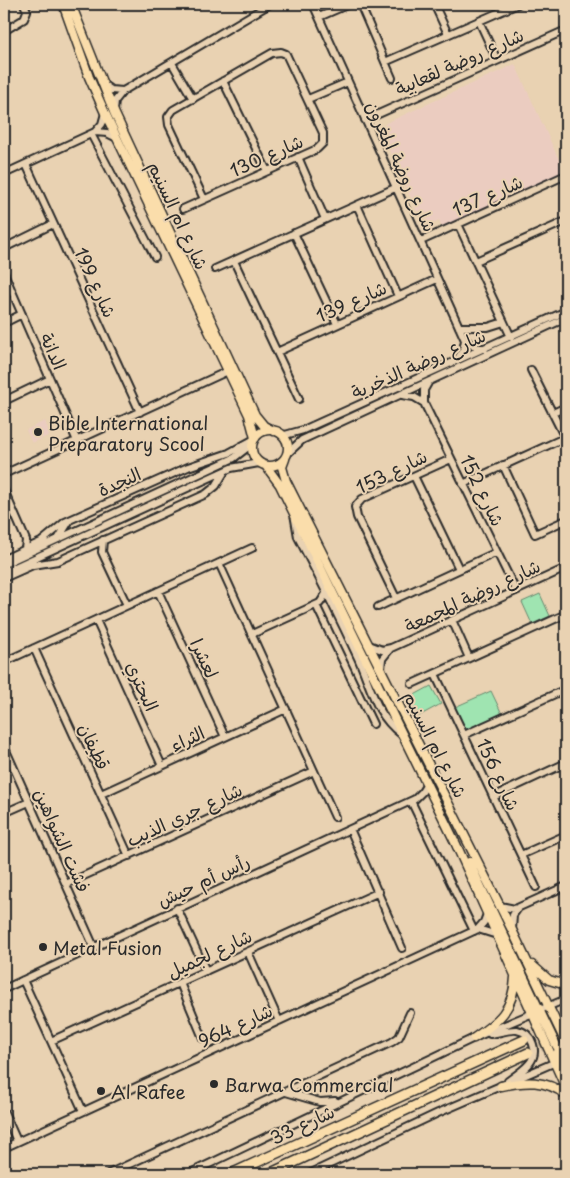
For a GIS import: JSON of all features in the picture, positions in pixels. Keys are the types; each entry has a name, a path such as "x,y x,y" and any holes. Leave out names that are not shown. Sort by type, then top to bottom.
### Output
{"highway":[{"name":"شارع 33","path":"231,1174 524,1040"},
{"name":"شارع 33","path":"269,1174 528,1053"}],"main road":[{"name":"شارع ام السنيم","path":"64,4 89,77 116,138 250,416 253,441"},
{"name":"شارع ام السنيم","path":"71,4 114,112 256,415 264,426 276,432"},
{"path":"262,432 276,432 287,442 286,456 276,465 263,464 254,457 253,441 262,432"},
{"name":"شارع ام السنيم","path":"286,456 282,467 286,481 527,960 566,1044"},
{"name":"شارع ام السنيم","path":"263,464 280,484 455,842 532,1013 562,1059 566,1088"},
{"path":"455,842 477,877 541,1010 566,1068"},
{"path":"527,960 549,980 566,985"},
{"path":"474,1038 498,1021 507,1010 514,992 515,973"},
{"path":"501,1086 526,1082 542,1083 549,1084 566,1094"}],"street":[{"path":"4,31 24,20 27,11 24,4"},
{"path":"114,112 115,101 123,91 270,4"},
{"name":"شارع روضة المغرون","path":"313,4 465,340"},
{"path":"319,17 349,4"},
{"path":"360,4 392,78"},
{"path":"434,4 448,34"},
{"path":"385,62 507,6 518,4"},
{"path":"479,20 497,60"},
{"name":"شارع روضة لقعابية","path":"365,120 566,30"},
{"name":"شارع 130","path":"183,209 298,158 317,149 323,143 323,132 308,99 289,58 281,52 272,52 173,110 168,117 168,125 204,199"},
{"path":"172,62 193,99"},
{"path":"223,81 267,171"},
{"path":"308,99 348,82"},
{"path":"102,84 111,90 123,91"},
{"path":"4,174 93,133 102,124 105,113"},
{"path":"93,133 107,133 116,138"},
{"path":"93,133 155,257"},
{"path":"298,158 325,220"},
{"name":"شارع 199","path":"26,164 140,412"},
{"name":"شارع 137","path":"420,241 566,175"},
{"path":"215,270 395,188"},
{"path":"357,205 398,296"},
{"path":"476,262 566,221"},
{"path":"4,248 54,224"},
{"path":"458,224 511,337"},
{"path":"294,234 337,324"},
{"path":"234,261 299,399"},
{"name":"الدانة","path":"4,273 77,441"},
{"name":"شارع 139","path":"277,352 437,279"},
{"name":"شارع روضة الذخرية","path":"276,432 285,435 304,430 566,311"},
{"path":"4,323 22,314"},
{"name":"شارع روضة الذخرية","path":"286,456 302,440 566,318"},
{"path":"459,327 488,327 504,322"},
{"path":"455,362 463,350 465,340 476,347 485,349"},
{"path":"463,484 565,440 531,370"},
{"path":"4,474 228,372"},
{"path":"4,401 50,379"},
{"path":"424,403 424,390 428,383"},
{"path":"402,394 414,397 424,403"},
{"name":"شارع 152","path":"424,403 516,591"},
{"path":"553,413 566,407"},
{"path":"4,564 219,466 241,454 253,441"},
{"name":"النجدة","path":"4,559 37,544 60,524 196,463 229,453 253,441"},
{"name":"شارع 153","path":"396,598 357,517 355,507 362,499 451,459"},
{"path":"196,463 219,466"},
{"path":"4,572 225,471 238,466 263,464"},
{"path":"503,466 535,534 566,520"},
{"path":"4,578 33,565 54,562 209,492 219,483 225,471"},
{"path":"414,476 459,569"},
{"path":"4,490 26,540 25,549"},
{"name":"شارع ام السنيم","path":"294,513 298,537 327,592 362,667 376,705 389,724 403,736"},
{"path":"119,533 130,515"},
{"path":"57,540 71,519"},
{"path":"26,540 37,544"},
{"path":"102,552 104,540"},
{"path":"92,545 102,552 127,605"},
{"path":"61,546 83,549"},
{"path":"4,662 252,548"},
{"path":"378,607 497,552"},
{"path":"220,563 336,817"},
{"name":"شارع روضة المجمعة","path":"369,645 382,650 391,648 566,568"},
{"name":"لعشرا","path":"158,591 225,737"},
{"path":"318,604 327,592"},
{"path":"252,634 318,604 332,603"},
{"path":"318,604 373,724"},
{"path":"412,684 566,614"},
{"name":"البحتري","path":"96,620 162,766"},
{"path":"452,620 469,658"},
{"name":"قطيفان","path":"34,648 129,856"},
{"name":"شارع روضة المجمعة","path":"381,669 382,659 391,648"},
{"name":"شارع 156","path":"435,674 536,887"},
{"path":"464,735 566,689"},
{"path":"365,706 373,697"},
{"path":"365,706 376,705"},
{"name":"الثراء","path":"100,794 286,709"},
{"name":"فشت الشواهين","path":"4,746 94,947"},
{"path":"493,796 566,763"},
{"name":"شارع جري الذيب","path":"66,884 314,771"},
{"name":"رأس أم حيش","path":"4,988 413,799 422,792 427,784"},
{"path":"413,799 476,930"},
{"name":"رأس أم حيش","path":"413,799 434,799"},
{"path":"4,813 29,802"},
{"path":"350,829 402,948"},
{"path":"520,855 566,835"},
{"path":"500,906 507,909 518,908 566,886"},
{"name":"شارع لجميل","path":"51,1041 379,892"},
{"path":"178,908 206,971"},
{"path":"512,930 513,915 518,908"},
{"path":"476,930 484,922 487,914"},
{"path":"476,930 497,935"},
{"name":"شارع 964","path":"4,1148 476,930"},
{"path":"248,952 279,1021"},
{"path":"23,980 83,1111"},
{"path":"180,983 203,1038"},
{"path":"188,1174 474,1038 566,999"},
{"path":"108,1174 392,1042 399,1037 410,1013"},
{"path":"474,1038 516,1030 524,1033 532,1041 534,1051 530,1063 501,1086"},
{"path":"309,1174 562,1059"},
{"path":"285,1092 320,1102 342,1100"},
{"path":"4,1112 17,1141"}],"shaded area":[{"path":"515,64 565,173 443,229 439,220 424,227 381,133 386,123"},
{"name":"Bible International Preparatory Scool","path":"45,421 50,435 32,443 26,430"}],"green space":[{"path":"540,594 550,616 532,624 522,602"},
{"path":"431,686 441,704 415,718 405,700"},
{"path":"491,691 502,714 465,730 455,707"}],"tunnel":[{"path":"524,1040 566,1021"},
{"path":"528,1053 566,1036"}],"place":[{"name":"Bible International Preparatory Scool","path":"38,432"},
{"name":"Metal Fusion","path":"43,947"},
{"name":"Barwa Commercial","path":"214,1084"},
{"name":"Al Rafee","path":"101,1091"}]}
